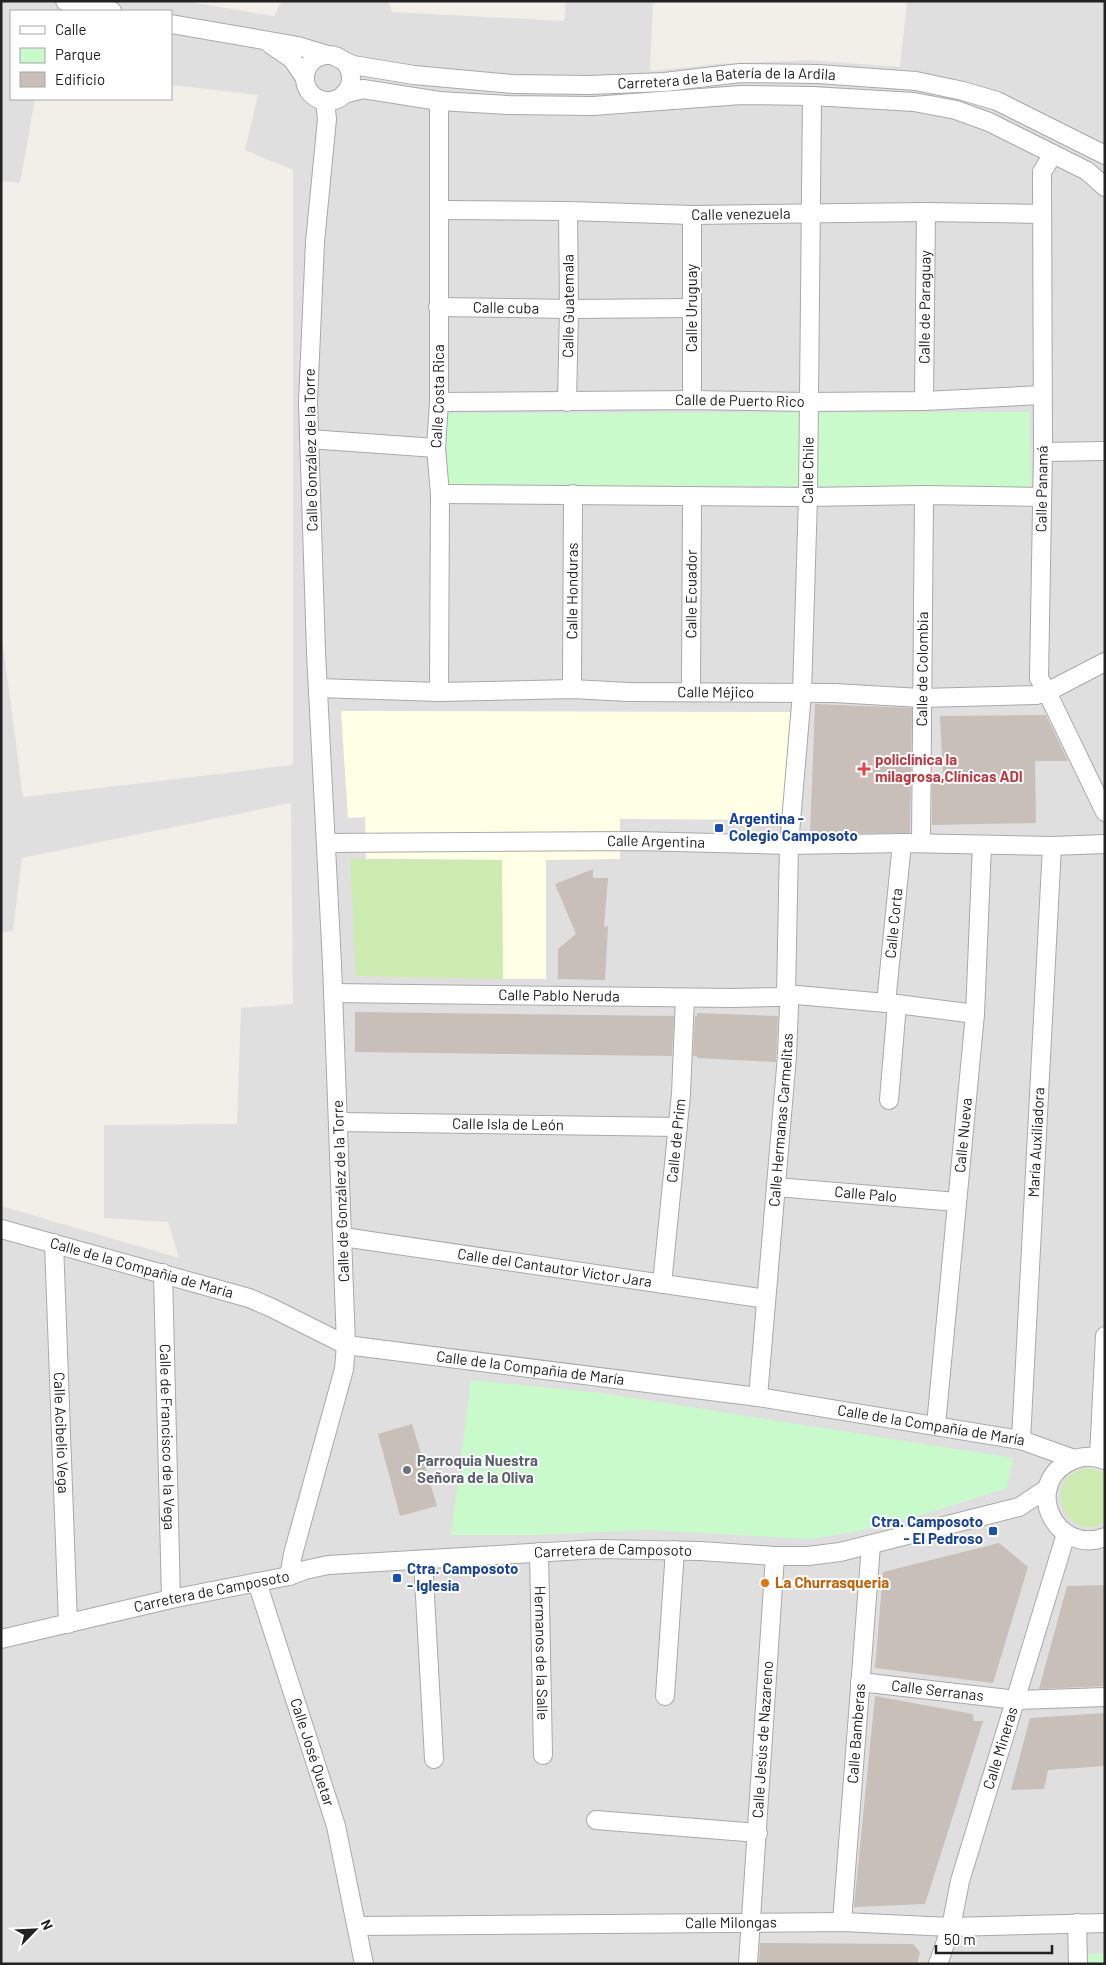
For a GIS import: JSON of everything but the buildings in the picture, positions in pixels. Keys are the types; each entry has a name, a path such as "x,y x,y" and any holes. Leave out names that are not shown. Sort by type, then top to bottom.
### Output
{"street":[{"path":"65,1 107,10"},
{"name":"Carretera de la Batería de la Ardila","path":"172,24 298,46 332,56 353,65 414,75 513,84 589,85 665,82 740,74 818,74 916,81 963,91 997,101 1105,155"},
{"name":"Carretera de la Batería de la Ardila","path":"268,42 292,59 305,78"},
{"path":"332,56 347,67 350,81 344,94 338,98 325,101 313,96 309,91 305,78 309,65 320,57 332,56"},
{"name":"Carretera de la Batería de la Ardila","path":"344,94 363,90 439,101 508,105 592,106 741,95 812,96 914,102 956,110 1015,134 1086,171 1105,186"},
{"name":"Calle Chile","path":"789,845 802,693 808,497 812,96"},
{"name":"Calle González de la Torre","path":"324,799 318,688 308,402 315,242 327,119 325,101"},
{"name":"Calle Costa Rica","path":"439,101 439,402 436,448 440,494 439,692"},
{"name":"Calle Panamá","path":"1053,154 1042,172 1043,452 1039,678 1105,812"},
{"name":"Calle venezuela","path":"440,210 568,211 692,215 926,212 1042,214"},
{"name":"Calle Guatemala","path":"567,402 569,309 568,211"},
{"name":"Calle de Paraguay","path":"924,401 926,212"},
{"name":"Calle Uruguay","path":"692,215 692,400"},
{"name":"Calle cuba","path":"438,307 692,308"},
{"name":"Calle de Puerto Rico","path":"439,402 924,401 1042,395"},
{"path":"309,439 436,448"},
{"path":"1043,452 1105,451"},
{"path":"440,494 1041,497"},
{"name":"Calle Honduras","path":"572,690 573,494"},
{"name":"Calle de Colombia","path":"921,843 924,495"},
{"name":"Calle Ecuador","path":"691,692 692,496"},
{"name":"Calle Méjico","path":"318,688 439,692 572,690 802,693 921,698 1036,695 1047,692 1105,662"},
{"name":"Calle de González de la Torre","path":"289,1576 293,1554 344,1369 346,1345 324,799"},
{"name":"Calle Argentina","path":"326,843 635,841 789,845 921,843 1052,846 1105,844"},
{"name":"Calle Corta","path":"889,1100 892,1003 902,843"},
{"name":"Calle Nueva","path":"936,1425 975,1014 982,844"},
{"name":"Calle Hermanas Carmelitas","path":"758,1397 787,1056 789,1006 786,994 789,845"},
{"name":"María Auxiliadora","path":"1021,1440 1052,846"},
{"name":"Calle Pablo Neruda","path":"333,993 685,998 778,997 786,994 892,1003 975,1014"},
{"name":"Calle de Prim","path":"662,1284 678,1128 685,998"},
{"name":"Calle Isla de León","path":"338,1122 678,1128"},
{"name":"Calle Palo","path":"776,1188 957,1202"},
{"name":"Calle de la Compañía de María","path":"1,1229 163,1273 260,1302 346,1345 758,1397 1021,1440 1074,1459"},
{"path":"1,1239 20,1233"},
{"name":"Calle del Cantautor Víctor Jara","path":"343,1237 766,1299"},
{"name":"Calle Acibelio Vega","path":"54,1243 68,1624"},
{"name":"Calle de Francisco de la Vega","path":"163,1273 171,1599"},
{"path":"1105,1336 1102,1459 1086,1456 1074,1459 1062,1466 1053,1476 1048,1488 1047,1502 1050,1515 1066,1534 1087,1540 1105,1537"},
{"name":"Carretera de Camposoto","path":"1,1639 171,1599 289,1576 328,1565 599,1549 675,1550 775,1556 808,1556 840,1552 1018,1507 1048,1488"},
{"name":"Carretera de Camposoto","path":"1018,1507 1035,1509 1050,1515"},
{"name":"Calle Mineras","path":"938,1964 951,1927 960,1881 1066,1534"},
{"name":"Calle Bamberas","path":"842,1922 871,1545"},
{"path":"665,1696 675,1550"},
{"name":"Hermanos de la Salle","path":"539,1552 543,1754"},
{"name":"Calle Jesús de Nazareno","path":"748,1964 775,1556"},
{"path":"423,1560 434,1759"},
{"name":"Calle José Quetar","path":"257,1582 336,1826 364,1964"},
{"name":"Calle Serranas","path":"860,1682 1016,1700 1105,1697"},
{"path":"596,1820 758,1833"},
{"name":"Calle Milongas","path":"357,1926 842,1922 951,1927 1105,1923"},
{"path":"1077,1923 1078,1964"}],"shaded area":[{"path":"1,1 183,1 274,16 282,1 388,1 392,12 564,21 566,1 653,1 650,71 718,64 809,60 900,67 907,1 1105,1 1105,1964 1,1964 1,1206 179,1258 168,1222 104,1218 104,1125 237,1124 241,1008 293,1004 291,803 22,858 13,931 1,932 1,630 23,797 293,765 293,170 245,150 258,95 172,85 172,10 10,10 10,100 35,100 20,183 1,181"},
{"path":"341,711 796,712 798,820 620,819 620,859 546,860 546,979 503,979 501,860 366,859 365,817 348,818"}],"green space":[{"path":"1029,412 1031,487 448,485 446,413"},
{"path":"350,859 502,860 503,979 356,976"},
{"path":"471,1380 601,1393 1013,1458 1007,1488 884,1525 809,1539 646,1530 537,1535 451,1535"},
{"path":"1090,1468 1105,1473 1105,1522 1092,1527 1080,1525 1070,1518 1063,1507 1061,1495 1064,1483 1073,1474"},
{"path":"1105,1953 1105,1964 1087,1964 1087,1954"}],"place":[{"name":"policlínica la milagrosa,Clínicas ADI","path":"864,769"},
{"name":"Argentina - Colegio Camposoto","path":"719,828"},
{"name":"Parroquia Nuestra Señora de la Oliva","path":"407,1470"},
{"name":"Ctra. Camposoto - El Pedroso","path":"993,1531"},
{"name":"Ctra. Camposoto - Iglesia","path":"397,1578"},
{"name":"La Churrasqueria","path":"765,1583"}]}
